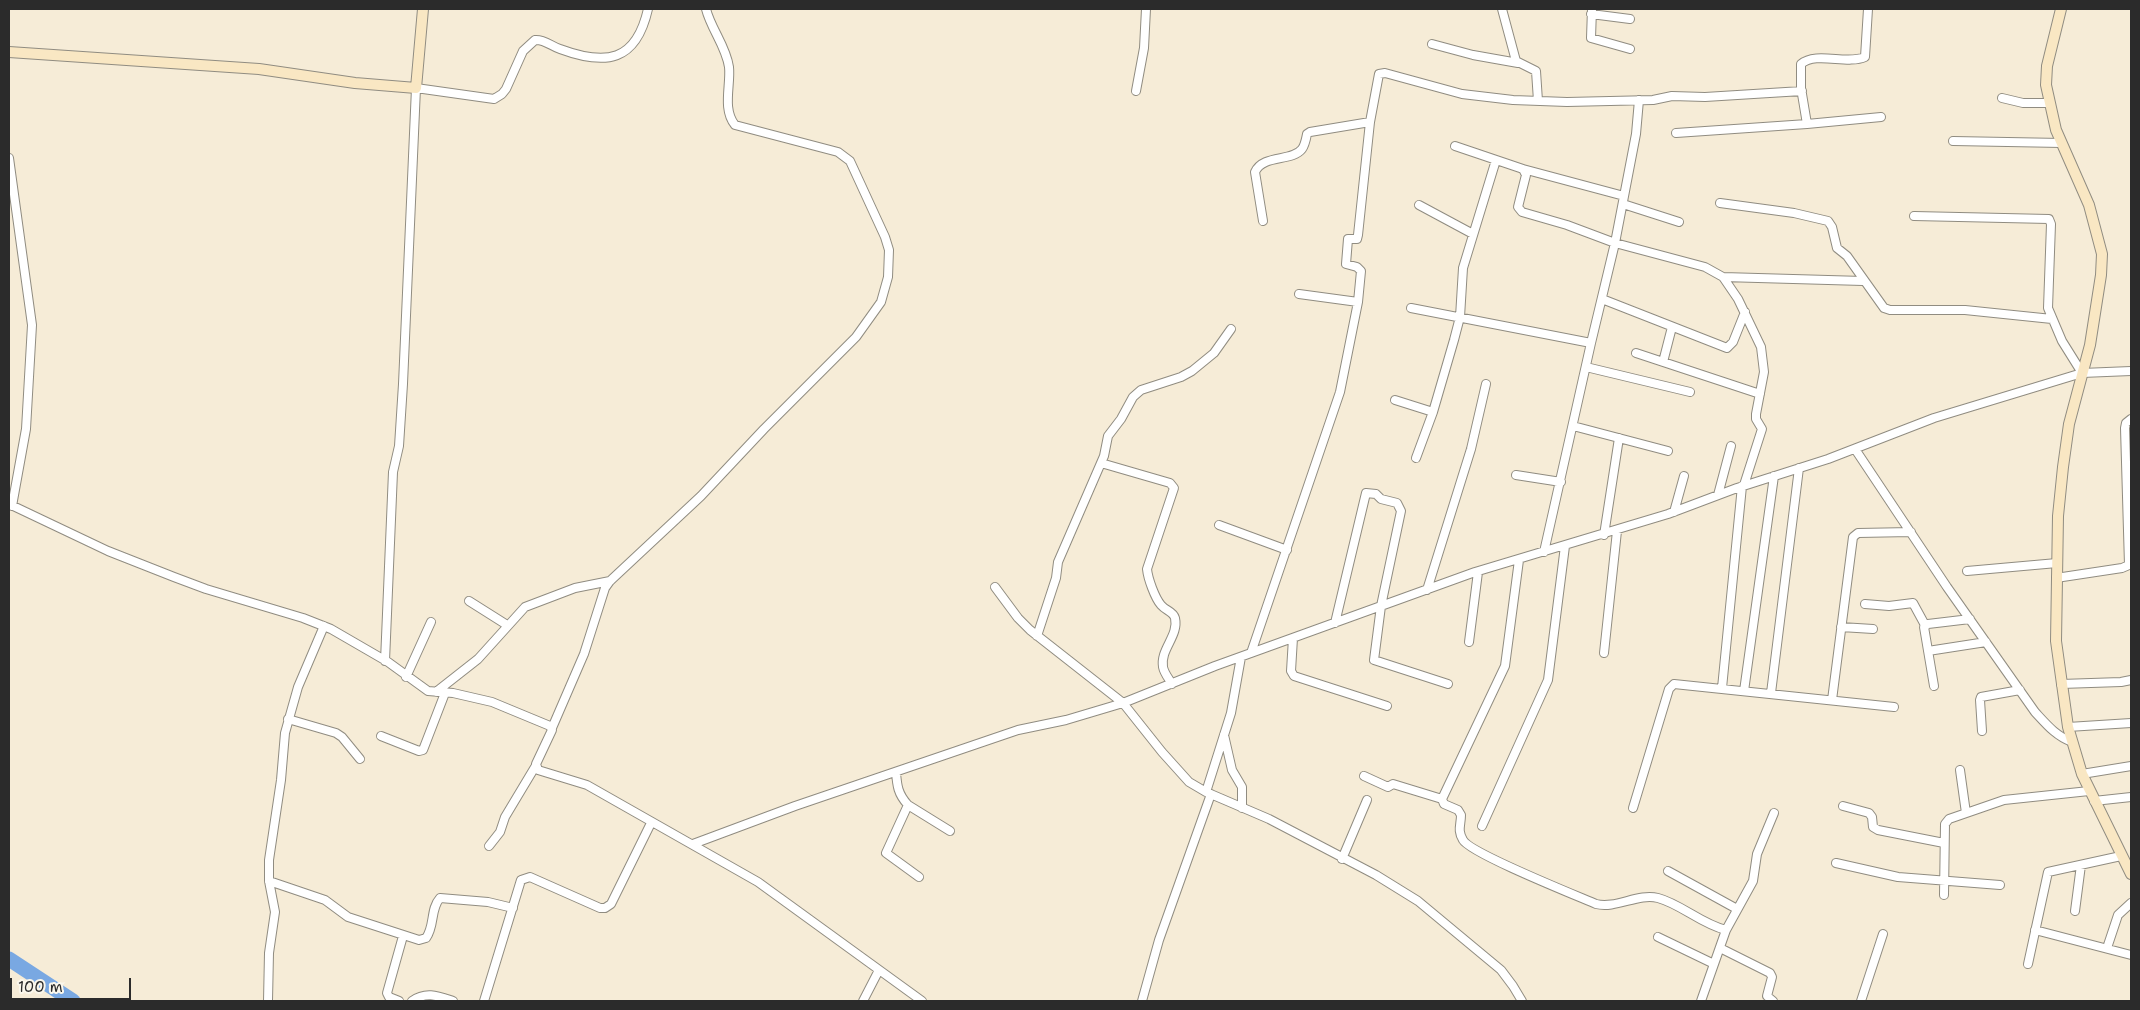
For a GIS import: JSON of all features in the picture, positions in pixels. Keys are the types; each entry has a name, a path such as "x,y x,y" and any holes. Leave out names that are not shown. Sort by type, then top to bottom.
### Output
{"street":[{"path":"386,661 393,472 399,446 416,88 423,9"},
{"path":"9,52 249,68 355,83 416,88 494,99 506,89 523,51 535,40 561,50 596,59 609,58 632,45 642,29 648,9"},
{"path":"489,846 500,832 505,817 535,767 581,660 605,588 610,581 701,496 764,429 856,337 881,302 888,278 889,250 885,237 847,157 838,152 753,131 734,123 730,117 727,95 729,72 726,57 706,9"},
{"path":"1136,91 1144,48 1146,9"},
{"path":"1502,9 1514,57 1518,63"},
{"path":"1807,124 1800,66 1804,61 1813,59 1861,59 1865,57 1868,9"},
{"path":"2061,9 2047,66 2046,85 2048,102 2062,143 2089,204 2102,254 2101,275 2090,345 2069,424 2058,516 2056,641 2068,727 2082,774 2094,802 2131,874"},
{"path":"1630,19 1591,12 1591,38 1630,48"},
{"path":"1432,44 1474,55 1518,63 1536,71 1538,101"},
{"path":"1251,653 1340,392 1358,302 1360,268 1346,264 1346,252 1348,239 1357,239 1358,235 1370,122 1377,77 1381,72 1462,94 1538,101 1653,100 1672,96 1705,97 1802,91"},
{"path":"2002,98 2023,103 2048,102"},
{"path":"1544,552 1615,243 1638,125 1640,100"},
{"path":"1676,133 1881,117"},
{"path":"1263,221 1255,172 1257,167 1300,152 1304,146 1307,134 1310,132 1370,122"},
{"path":"1954,141 2062,143"},
{"path":"1455,146 1624,200 1679,222"},
{"path":"9,158 32,325 26,429 11,505 108,551 206,590 303,618 324,626 386,661 428,692 445,692 492,702 552,728"},
{"path":"1416,458 1433,412 1460,317 1461,281 1473,234 1496,160"},
{"path":"1524,169 1526,175 1518,207 1519,210 1532,216 1567,225 1615,243 1705,267 1723,277 1863,281"},
{"path":"1720,203 1794,213 1828,221 1832,227 1837,248 1847,256 1884,308 1890,310 1965,310 2052,319"},
{"path":"1419,205 1473,234"},
{"path":"1914,216 2049,219 2051,226 2047,287 2048,308 2062,341 2082,373"},
{"path":"1722,688 1743,486 1762,429 1756,419 1764,372 1761,347 1745,312 1723,277"},
{"path":"1299,294 1358,302"},
{"path":"1602,299 1726,348 1733,342 1745,312"},
{"path":"1411,308 1591,343"},
{"path":"1663,362 1672,327"},
{"path":"1037,636 1056,578 1058,562 1101,463 1108,436 1136,392 1192,372 1214,353 1231,329"},
{"path":"1636,353 1760,394"},
{"path":"1586,367 1690,392"},
{"path":"693,844 795,806 1018,730 1066,720 1123,703 1251,653 1381,606 1478,572 1604,535 1674,512 1743,486 1855,449 1934,418 2082,373 2131,371"},
{"path":"1427,590 1471,449 1486,384"},
{"path":"1395,400 1433,412"},
{"path":"2056,578 2122,568 2129,565 2129,477 2125,428 2126,423 2131,419"},
{"path":"1573,426 1668,451"},
{"path":"1604,535 1619,438"},
{"path":"1718,495 1731,446"},
{"path":"1855,449 2020,690 2051,730 2061,738 2072,742"},
{"path":"1101,463 1170,483 1174,488 1147,569 1161,605 1172,612 1175,619 1176,628 1163,659 1164,669 1172,684"},
{"path":"1771,693 1799,468"},
{"path":"1516,475 1561,482"},
{"path":"1674,512 1684,476"},
{"path":"1744,691 1774,476"},
{"path":"1335,623 1367,492 1377,495 1380,499 1397,504 1400,511 1381,606 1374,660 1448,684"},
{"path":"1219,525 1287,550"},
{"path":"1604,653 1617,531"},
{"path":"1832,700 1854,534 1911,532"},
{"path":"1482,826 1548,680 1565,546"},
{"path":"1442,799 1505,666 1519,560"},
{"path":"1966,571 2057,563"},
{"path":"1469,642 1478,572"},
{"path":"436,693 478,659 520,611 531,604 575,588 610,581"},
{"path":"995,587 1018,618 1037,636 1123,703 1178,772 1189,782 1376,875 1418,901 1501,970 1522,1001"},
{"path":"469,601 507,625"},
{"path":"1865,604 1889,606 1913,603 1925,625 1934,686"},
{"path":"1925,625 1970,619"},
{"path":"406,677 431,622"},
{"path":"268,1001 269,960 275,912 269,881 271,836 279,796 288,719 298,687 324,626"},
{"path":"1841,627 1873,629"},
{"path":"1293,638 1291,671 1294,676 1386,706"},
{"path":"1928,652 1986,642"},
{"path":"1142,1001 1159,940 1208,793 1235,694 1241,657"},
{"path":"2061,684 2131,680"},
{"path":"1633,808 1671,686 1676,683 1894,707"},
{"path":"1982,731 1981,697 2020,690"},
{"path":"381,736 419,751 425,749 445,692"},
{"path":"288,719 336,733 360,759"},
{"path":"2068,727 2131,723"},
{"path":"1224,736 1232,770 1242,787 1242,808"},
{"path":"2082,774 2131,766"},
{"path":"535,767 538,770 587,785 672,835 693,844 758,882 922,1001"},
{"path":"1960,770 1966,813"},
{"path":"896,772 898,791 908,806 950,831"},
{"path":"1364,776 1388,788 1393,784 1442,799 1444,804 1458,810 1461,814 1458,828 1463,841 1470,848 1596,904 1606,906 1646,898 1659,898 1712,926 1726,930"},
{"path":"1944,895 1946,820 2011,799 2089,791"},
{"path":"2094,802 2131,797"},
{"path":"1342,859 1367,800"},
{"path":"908,806 886,853 920,877"},
{"path":"1843,806 1871,814 1872,825 1876,829 1944,843"},
{"path":"1702,1001 1726,930 1753,881 1757,854 1774,813"},
{"path":"484,1001 520,882 523,878 530,877 600,908 608,906 651,823"},
{"path":"2028,964 2048,872 2054,869 2121,856"},
{"path":"1836,863 1888,875 2000,885"},
{"path":"2075,911 2081,865"},
{"path":"1668,871 1737,909"},
{"path":"269,881 325,900 348,917 419,940 426,938 431,931 436,903 443,897 488,902 513,908"},
{"path":"2107,948 2118,915 2131,903"},
{"path":"2035,930 2131,955"},
{"path":"1861,1001 1883,934"},
{"path":"399,1001 388,997 387,993 403,936"},
{"path":"1658,937 1714,964"},
{"path":"1720,948 1770,973 1772,977 1767,996 1773,1001"},
{"path":"863,1001 880,970"},
{"path":"412,1001 431,994 453,1001"}],"waterway":[{"path":"9,959 73,1001"}]}
